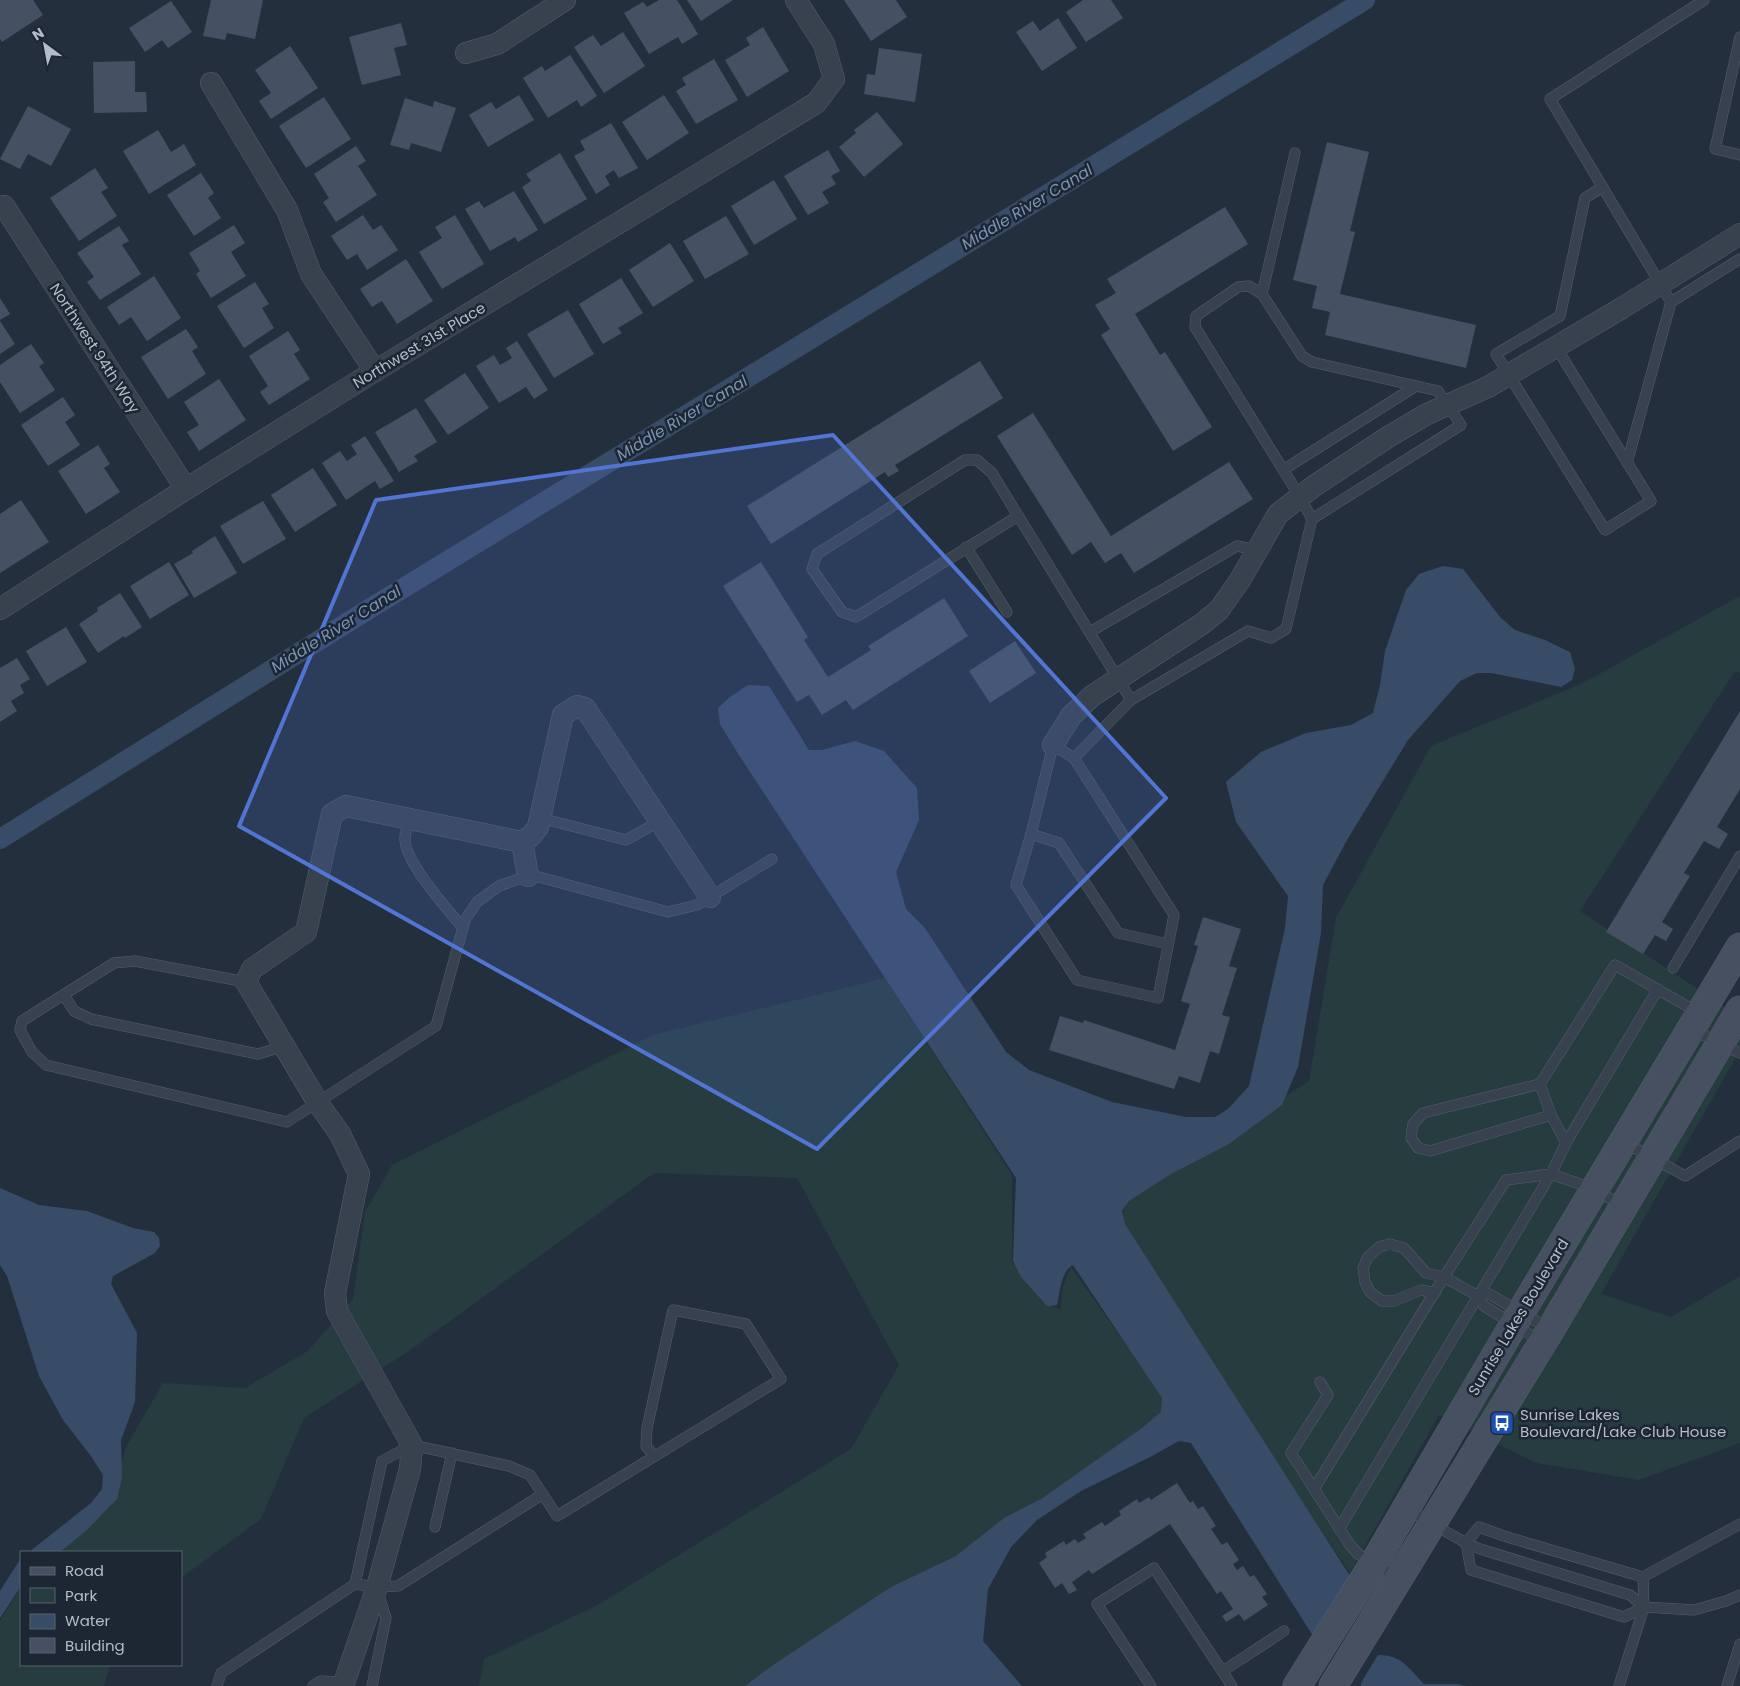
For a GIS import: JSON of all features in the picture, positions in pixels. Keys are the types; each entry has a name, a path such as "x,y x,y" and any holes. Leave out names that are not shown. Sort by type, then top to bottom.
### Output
{"street":[{"path":"466,53 497,44 565,0"},
{"name":"Northwest 31st Place","path":"0,609 186,489 375,371 816,103 834,79 824,44 796,0"},
{"path":"211,83 286,210 311,274 375,371"},
{"name":"Northwest 94th Way","path":"4,206 186,489"},
{"path":"1053,745 1072,716 1092,696 1202,624 1219,610 1240,580 1278,514 1300,497 1388,437 1427,414 1488,387 1509,375 1740,234"},
{"path":"344,1684 376,1587 410,1469 412,1445 337,1312 335,1293 359,1174 340,1134 318,1103 246,982 252,969 306,932 332,814 346,806 522,842 531,836 538,828 563,715 577,706 585,708 710,898"},
{"path":"522,842 528,876"},
{"name":"Sunrise Lakes Boulevard","path":"1297,1686 1374,1563 1517,1318 1740,947"},
{"path":"1333,1686 1622,1206 1652,1158 1730,1048 1740,1010"}],"lane":[{"path":"1671,302 1550,99 1704,0"},
{"path":"1740,36 1715,149 1740,155"},
{"path":"1262,294 1295,152"},
{"path":"1556,347 1650,502 1605,530 1496,354 1560,316 1585,198 1603,187"},
{"path":"1627,463 1671,302 1740,259"},
{"path":"1074,758 1131,700 1248,631 1271,638 1286,629 1312,519 1195,327 1196,316 1238,287 1248,286 1262,294 1302,356 1312,362 1438,391 1461,425 1312,519"},
{"path":"1283,470 1416,386"},
{"path":"1018,516 856,617 842,612 812,569 817,554 965,460 977,460 992,473 1131,700"},
{"path":"1090,632 1237,546 1256,550"},
{"path":"966,548 1007,612"},
{"path":"1053,745 1074,758 1174,915 1158,998 1077,980 1016,885 1053,745"},
{"path":"540,818 626,840 660,821"},
{"path":"409,819 404,839 410,859 463,928"},
{"path":"1031,834 1059,843 1118,933 1168,944"},
{"path":"1673,968 1740,856"},
{"path":"246,982 134,961 114,963 22,1020 20,1030 32,1052 46,1065 287,1122 436,1026 465,920 477,902 499,886 528,876 539,877 668,912 697,905 772,859"},
{"path":"1552,1115 1430,1151 1418,1148 1410,1138 1413,1124 1423,1113 1540,1084 1615,965 1658,989 1730,1048"},
{"path":"1340,1529 1552,1174 1566,1143 1658,989"},
{"path":"64,995 74,1011 90,1019 258,1054 285,1046"},
{"path":"1540,1084 1552,1115 1566,1143"},
{"path":"1623,1142 1685,1176 1740,1141"},
{"path":"1314,1489 1434,1293 1506,1180 1552,1174 1594,1189 1622,1206"},
{"path":"1434,1293 1421,1290 1394,1301 1382,1301 1370,1292 1364,1282 1363,1268 1368,1257 1379,1247 1390,1244 1404,1248 1426,1273 1444,1277 1478,1296 1489,1294 1517,1318 1546,1335"},
{"path":"355,1584 382,1462 412,1445 509,1466 530,1474 557,1516 781,1379 746,1324 673,1310 647,1428 646,1446 654,1456"},
{"path":"1517,1318 1546,1335"},
{"path":"1320,1382 1328,1395 1291,1453 1350,1545 1358,1554 1399,1578"},
{"path":"435,1527 452,1453"},
{"path":"217,1686 221,1673 355,1584 376,1587 398,1586 543,1494"},
{"path":"1405,1509 1480,1549 1630,1595 1644,1607"},
{"path":"1740,1524 1643,1577 1479,1527 1466,1543 1471,1570 1624,1617 1644,1607 1694,1610 1740,1595"},
{"path":"1151,1686 1097,1604 1154,1568 1232,1686"},
{"path":"1619,1686 1644,1607 1643,1577"},
{"path":"372,1686 386,1618 376,1587"},
{"path":"1223,1671 1284,1631"},
{"path":"1728,1686 1740,1644"},
{"path":"313,1686 321,1681 344,1684"}],"highlighted area":[{"path":"833,435 1166,798 817,1149 239,826 376,500"}],"green space":[{"path":"1740,596 1740,674 1735,671 1580,911 1740,1017 1740,1050 1601,1294 1671,1317 1740,1276 1740,1443 1639,1480 1536,1463 1439,1415 1350,1573 1187,1333 1174,1410 1027,1515 761,1686 479,1686 484,1659 598,1605 851,1449 899,1365 797,1178 654,1173 409,1351 304,1418 261,1519 182,1577 182,1551 61,1551 111,1507 126,1447 163,1383 245,1388 308,1351 353,1299 365,1212 392,1165 653,1035 885,978 1012,1175 1012,1262 1042,1301 1060,1309 1063,1286 1071,1267 1130,1350 1183,1318 1121,1220 1127,1200 1309,1081 1336,918 1431,746 1581,684"},
{"path":"20,1588 20,1666 110,1666 104,1686 0,1686 0,1621"}],"water":[{"path":"1443,566 1463,569 1500,617 1515,630 1545,640 1570,652 1575,669 1572,680 1561,687 1491,673 1477,673 1460,681 1408,740 1347,840 1323,885 1321,933 1298,1067 1282,1105 1229,1144 1171,1174 1129,1201 1122,1211 1125,1224 1350,1576 1313,1636 1191,1443 1179,1441 1081,1491 1037,1520 1011,1547 988,1589 983,1641 1022,1686 745,1686 773,1665 891,1587 956,1556 1004,1518 1041,1499 1142,1428 1161,1412 1162,1398 1073,1265 1063,1277 1057,1305 1047,1306 1021,1277 1013,1261 1016,1178 737,752 720,724 718,708 748,685 769,686 809,750 822,750 855,741 884,751 917,788 919,820 896,872 906,909 925,928 1006,1052 1029,1070 1112,1102 1186,1117 1215,1117 1228,1109 1249,1086 1285,928 1288,896 1236,822 1226,782 1261,752 1306,733 1351,725 1373,713 1380,685 1385,651 1406,590 1419,574"},
{"path":"0,1188 39,1205 87,1211 133,1228 154,1232 159,1238 160,1246 155,1253 113,1276 111,1284 137,1333 135,1402 121,1440 122,1477 117,1499 87,1530 61,1551 30,1551 91,1503 102,1489 103,1475 63,1420 39,1376 7,1276 0,1265"},
{"path":"20,1560 20,1588 0,1618 0,1591"},
{"path":"1378,1655 1386,1655 1399,1660 1424,1684 1457,1684 1467,1686 1361,1686"}],"building":[{"path":"0,0 33,0 43,15 2,42 0,39"},
{"path":"211,0 263,0 255,39 227,33 225,40 203,36"},
{"path":"659,0 677,0 698,34 682,44 678,37 649,54 624,13 643,2 647,7"},
{"path":"687,0 733,0 701,21"},
{"path":"844,0 896,0 907,17 871,41"},
{"path":"1083,0 1111,0 1123,18 1086,42 1066,12"},
{"path":"171,1 192,32 168,48 162,40 145,52 129,28"},
{"path":"1058,18 1077,48 1042,71 1016,32 1033,21 1040,31"},
{"path":"401,23 407,45 394,48 401,75 362,85 349,37"},
{"path":"763,27 789,71 747,97 725,60 750,45 746,38"},
{"path":"623,32 645,66 604,93 574,47 593,35 601,46"},
{"path":"290,46 318,88 271,119 259,101 271,93 255,70"},
{"path":"879,48 922,54 915,102 864,94 867,74 875,75"},
{"path":"570,55 597,96 581,107 577,100 548,118 523,78 542,66 545,71"},
{"path":"714,59 738,100 696,124 676,91 686,85 682,78"},
{"path":"135,61 135,92 146,92 147,112 94,113 93,62"},
{"path":"519,95 534,120 488,147 469,115 491,102 496,109"},
{"path":"664,95 689,133 647,160 622,122"},
{"path":"324,97 351,139 306,168 279,126"},
{"path":"405,98 433,107 434,101 456,108 441,152 411,143 409,150 390,145"},
{"path":"28,106 71,129 51,166 28,154 20,169 0,159"},
{"path":"877,112 903,144 864,177 839,147 856,133 854,130"},
{"path":"611,123 638,168 619,178 614,170 605,176 610,185 596,194 574,156 585,150 580,141"},
{"path":"158,130 171,152 184,144 196,165 149,194 123,151"},
{"path":"1327,142 1369,152 1350,231 1355,232 1340,294 1476,325 1466,368 1325,335 1330,312 1312,308 1317,286 1293,280"},
{"path":"356,146 366,161 358,166 377,195 336,222 323,202 329,198 314,174"},
{"path":"828,150 840,171 831,176 836,184 822,192 829,203 808,215 784,176"},
{"path":"560,153 587,199 544,224 522,187 531,181 526,174"},
{"path":"95,168 108,188 101,192 117,216 79,241 50,198"},
{"path":"201,173 214,193 208,198 221,218 194,236 167,195"},
{"path":"774,180 797,219 754,245 731,206"},
{"path":"514,191 538,230 518,242 515,237 490,251 465,209 479,201 484,208"},
{"path":"1225,207 1248,244 1135,314 1160,355 1165,352 1212,427 1173,451 1101,335 1110,329 1095,305 1116,293 1107,279"},
{"path":"363,215 373,230 381,225 398,250 367,270 357,254 347,260 331,236"},
{"path":"455,215 484,264 442,289 419,252 442,238 435,227"},
{"path":"726,216 749,254 705,279 683,241"},
{"path":"234,225 245,243 231,252 246,276 211,298 196,274 200,271 189,253"},
{"path":"119,226 129,241 122,245 141,274 100,300 87,282 94,277 77,253"},
{"path":"670,243 694,281 653,307 629,270"},
{"path":"406,259 433,301 397,324 382,301 372,307 360,289"},
{"path":"154,276 181,318 147,341 131,317 119,325 107,307"},
{"path":"621,278 643,313 618,328 622,333 603,344 579,304"},
{"path":"255,282 269,304 262,308 274,328 244,348 217,306"},
{"path":"0,298 10,314 0,320"},
{"path":"568,310 594,354 554,378 527,334"},
{"path":"0,321 15,344 0,354"},
{"path":"186,329 198,347 192,351 206,374 168,399 141,357"},
{"path":"288,331 300,350 294,354 310,379 269,405 260,392 268,386 249,356"},
{"path":"517,341 548,390 534,399 526,387 499,403 476,366 494,355 500,365 512,358 506,348"},
{"path":"31,344 44,363 39,366 55,390 20,413 0,382 0,365"},
{"path":"980,361 1003,398 895,465 899,471 888,477 885,472 771,544 747,506"},
{"path":"465,373 489,408 448,435 424,400"},
{"path":"219,379 246,420 199,451 187,432 199,425 184,402"},
{"path":"63,397 75,415 65,422 80,445 48,466 21,425"},
{"path":"416,408 437,442 414,456 418,461 399,472 375,432"},
{"path":"1033,413 1111,536 1229,462 1253,499 1134,573 1121,553 1105,563 1091,542 1072,555 997,436"},
{"path":"365,436 394,481 380,489 375,481 346,500 322,463 340,451 347,461 357,454 351,445"},
{"path":"98,445 110,464 104,468 120,492 86,514 58,471"},
{"path":"313,468 337,505 295,532 271,495"},
{"path":"21,500 49,542 0,573 0,514"},
{"path":"263,501 286,539 243,564 220,526"},
{"path":"215,536 237,573 194,598 174,564 193,553 192,551"},
{"path":"169,562 189,595 150,619 130,586"},
{"path":"761,562 808,637 804,640 828,677 871,650 868,646 944,598 968,636 853,710 846,700 822,715 809,695 797,702 723,586"},
{"path":"120,593 142,627 98,653 79,624 98,611 97,608"},
{"path":"66,627 87,662 47,686 26,651"},
{"path":"1015,641 1036,673 990,703 969,671"},
{"path":"17,658 30,679 20,685 24,693 11,701 17,711 0,722 0,668"},
{"path":"1740,711 1740,789 1717,827 1728,834 1719,849 1704,841 1684,873 1690,876 1662,922 1673,929 1666,941 1655,935 1643,954 1606,932"},
{"path":"1203,917 1241,929 1229,966 1237,968 1222,1015 1230,1017 1219,1054 1210,1051 1200,1083 1179,1076 1174,1089 1049,1050 1060,1016 1083,1023 1084,1020 1175,1050 1190,1004 1181,1001 1198,946 1194,945"},
{"path":"1177,1483 1190,1503 1193,1501 1198,1509 1203,1506 1216,1526 1211,1529 1222,1545 1227,1542 1239,1560 1233,1564 1237,1570 1243,1566 1250,1577 1254,1575 1267,1594 1262,1597 1268,1605 1244,1621 1239,1614 1226,1622 1222,1616 1233,1609 1221,1591 1217,1594 1170,1524 1092,1574 1089,1570 1072,1582 1077,1590 1069,1594 1062,1583 1055,1588 1039,1563 1047,1557 1045,1553 1064,1541 1066,1545 1075,1539 1078,1543 1086,1538 1083,1534 1102,1522 1105,1526 1121,1515 1119,1511 1137,1499 1139,1503 1149,1497 1151,1500"}],"waterway":[{"name":"Middle River Canal","path":"0,839 374,606 1365,0"}],"place":[{"name":"Sunrise Lakes Boulevard/Lake Club House","path":"1502,1423"}]}
